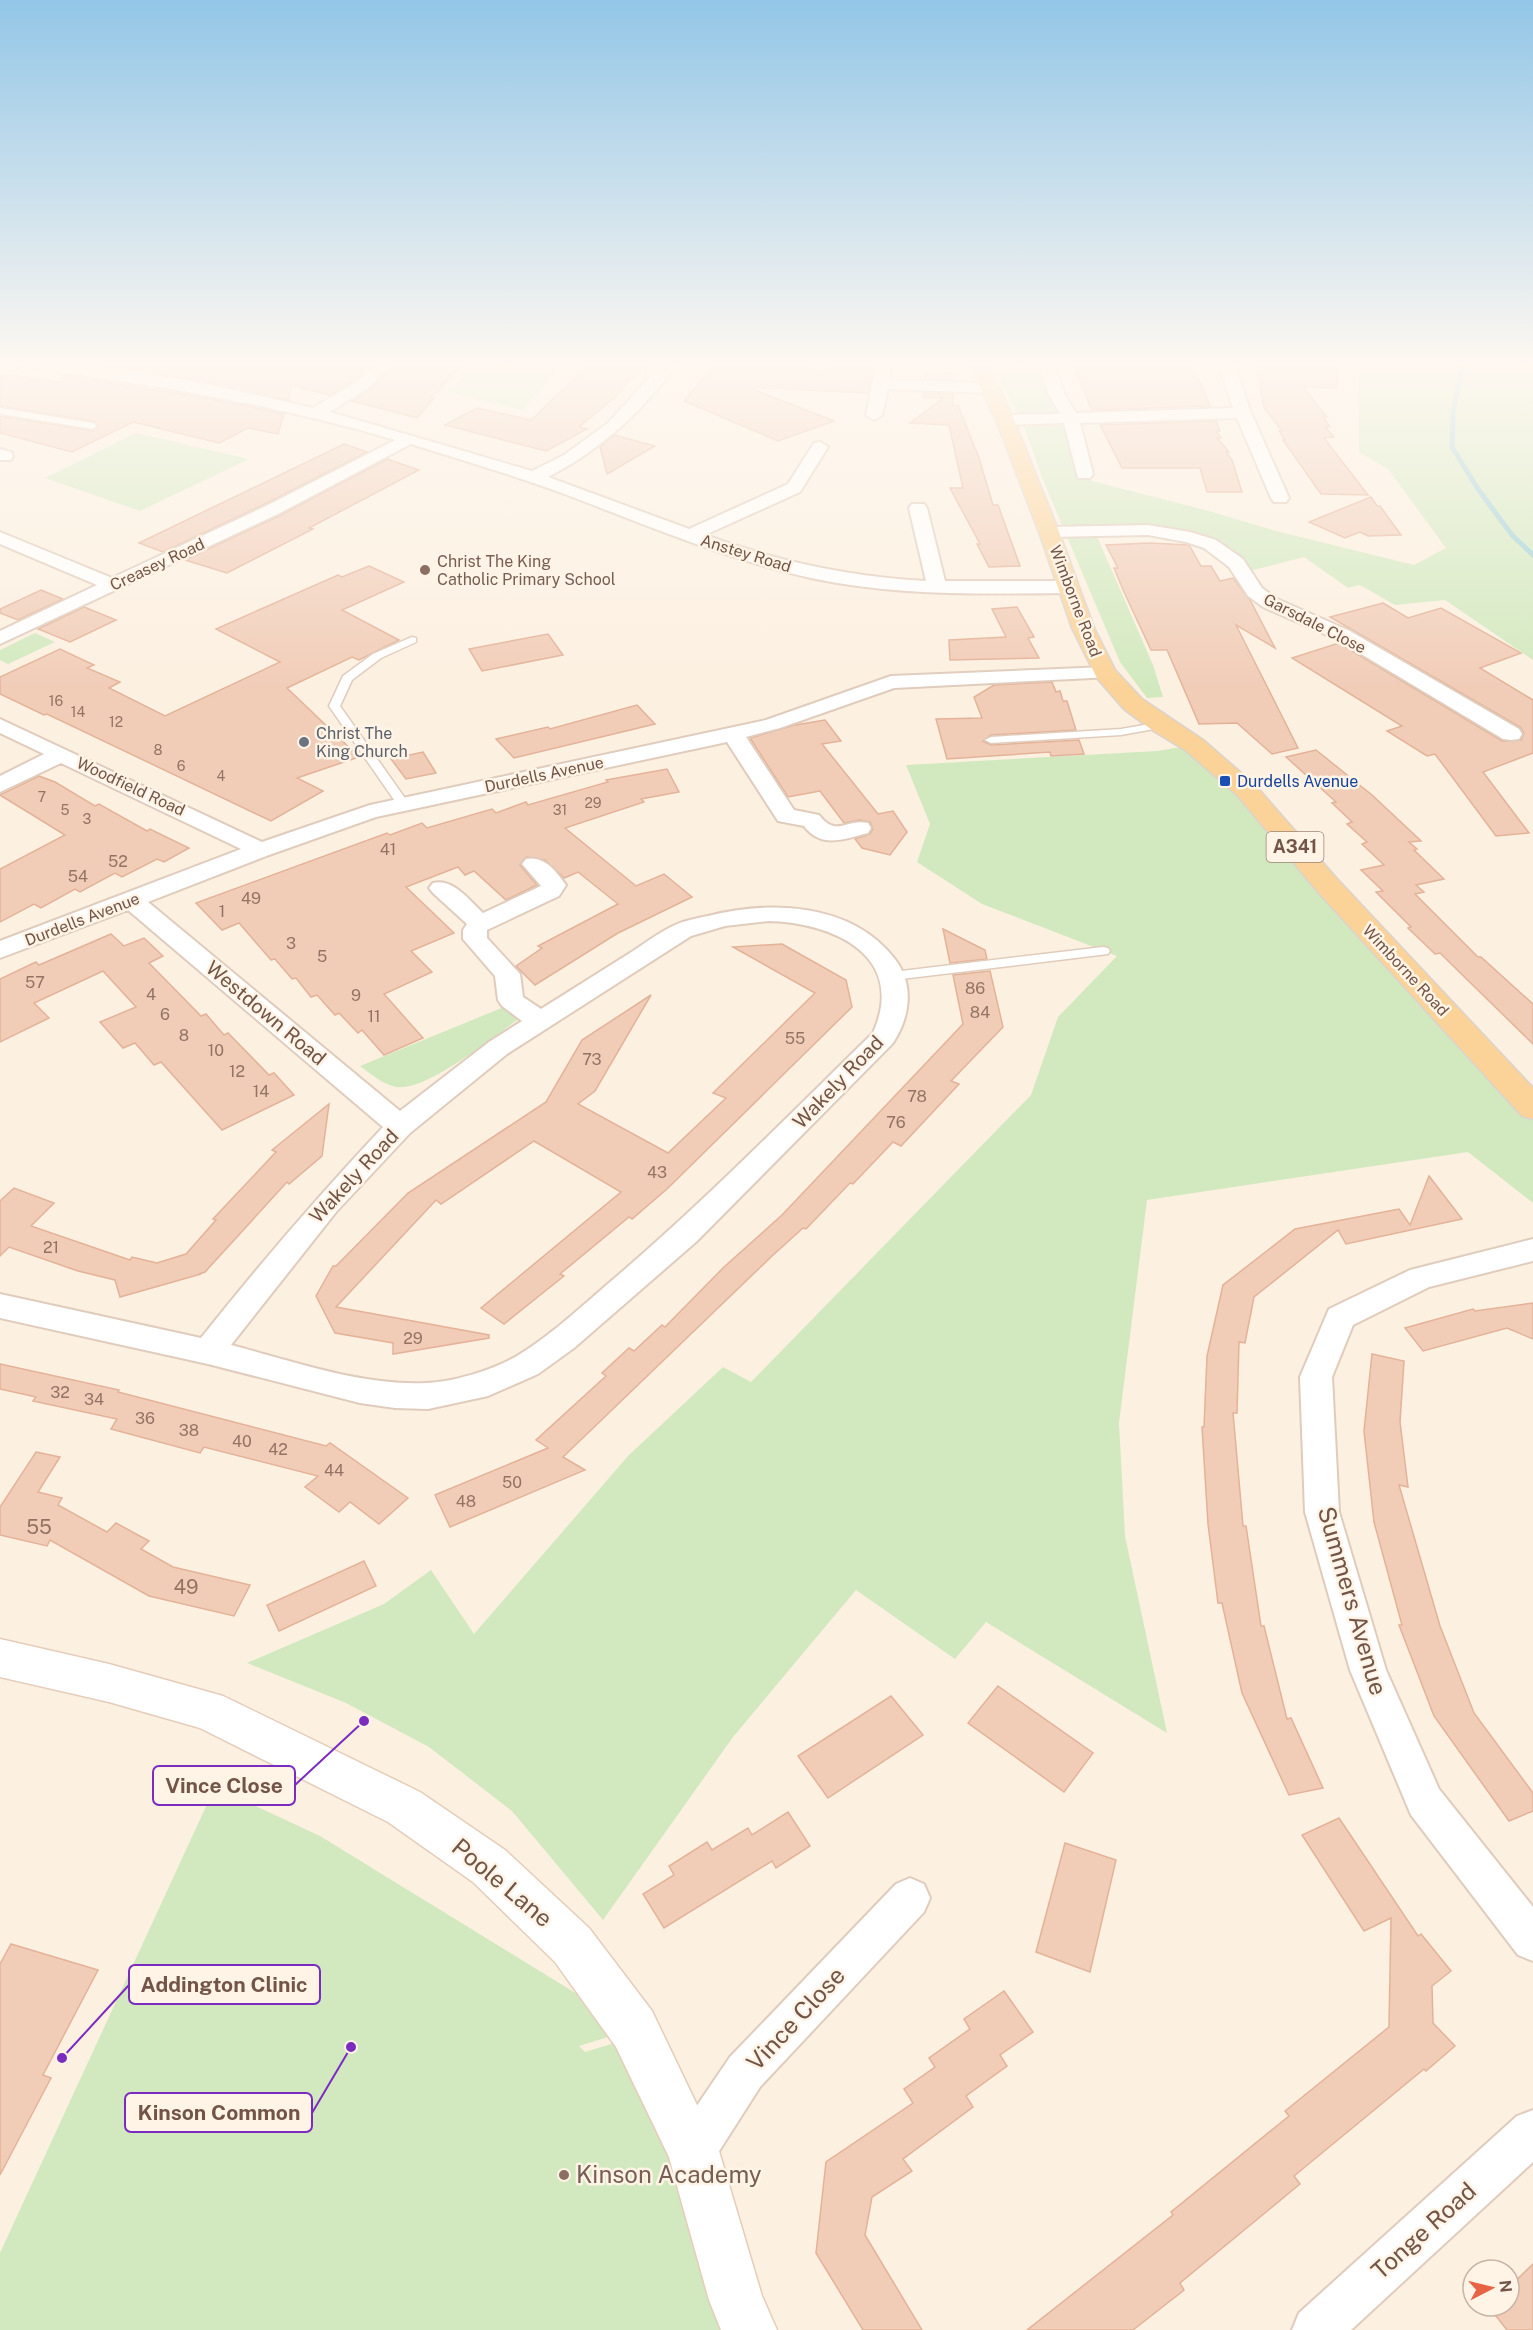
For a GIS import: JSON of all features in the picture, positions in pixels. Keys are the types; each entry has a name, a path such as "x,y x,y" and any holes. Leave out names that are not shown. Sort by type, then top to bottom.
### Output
{"main road":[{"name":"Wimborne Road","path":"1025,470 1083,628 1105,673 1133,704 1201,750 1246,790 1328,886 1533,1108"}],"street":[{"name":"Creasey Road","path":"0,638 272,510 350,470"},
{"name":"Anstey Road","path":"510,470 689,536 779,565 859,580 937,588 1068,587"},
{"path":"534,477 549,470"},
{"path":"689,536 794,488 806,470"},
{"path":"1083,470 1084,474"},
{"path":"1268,470 1280,498"},
{"path":"918,508 937,588"},
{"name":"Garsdale Close","path":"1049,532 1148,530 1190,537 1210,544 1236,563 1255,592 1270,603 1343,635 1510,734"},
{"path":"0,537 112,585"},
{"name":"Durdells Avenue","path":"0,950 261,850 369,812 734,734 773,724 891,682 1105,673"},
{"name":"Woodfield Road","path":"0,725 261,850"},
{"path":"734,734 786,816 811,820 818,829 830,835 860,828"},
{"path":"0,785 62,754"},
{"path":"534,864 554,885 551,891 480,923 475,930 475,939 507,974 510,1000 539,1020"},
{"path":"441,888 480,923"},
{"name":"Westdown Road","path":"131,900 400,1126"},
{"name":"Wakely Road","path":"0,1306 208,1352 360,1390 395,1395 428,1396 488,1383 527,1365 563,1340 687,1233 884,1037 893,1016 896,996 892,976 885,963 856,937 829,923 798,916 743,916 710,921 682,932 539,1020 498,1048 400,1126 326,1205 269,1273 208,1352"},
{"name":"Summers Avenue","path":"1533,1250 1420,1278 1340,1317 1316,1377 1322,1512 1368,1670 1425,1802 1533,1940"},
{"name":"Poole Lane","path":"0,1658 109,1683 208,1710 404,1807 489,1866 572,1945 634,2029 693,2151 736,2300 749,2330"},
{"name":"Vince Close","path":"693,2151 745,2072 910,1898"},
{"name":"Tonge Road","path":"1316,2330 1533,2132"}],"lane":[{"path":"403,804 334,706 347,678 377,656 411,640"},
{"path":"991,740 1121,732 1161,725"},
{"path":"892,976 1103,951"}],"green space":[{"path":"62,470 227,470 140,511 45,478"},
{"path":"1039,470 1083,470 1092,481 1276,531 1414,565 1446,548 1389,470 1533,470 1533,660 1445,600 1395,605 1360,585 1348,588 1304,557 1242,573 1190,537 1095,532 1153,665 1163,697 1147,698 1120,662"},
{"path":"35,633 55,642 8,664 0,660 0,650"},
{"path":"1194,745 1533,1108 1533,1203 1468,1152 1147,1200 1119,1423 1125,1536 1167,1733 986,1622 955,1659 856,1590 733,1737 603,1920 512,1811 429,1747 346,1703 247,1663 384,1604 431,1570 474,1634 628,1456 723,1367 751,1382 1031,1095 1058,1017 1117,956 982,904 917,862 930,824 906,765 1157,751"},
{"path":"504,1007 520,1018 459,1062 424,1081 409,1086 391,1086 360,1066"},
{"path":"215,1787 320,1836 634,2029 579,2046 585,2052 634,2037 748,2330 0,2330 0,2253"}],"building":[{"path":"291,470 332,470 163,552 139,543"},
{"path":"367,470 419,470 309,528 313,529 227,573 185,560 279,516"},
{"path":"959,470 982,470 993,505 998,505 1020,566 989,567 977,544 980,544 950,488 963,488"},
{"path":"1201,470 1235,470 1242,492 1207,492"},
{"path":"1304,470 1348,470 1368,495 1321,494"},
{"path":"1371,497 1401,535 1368,536 1360,532 1345,538 1309,522"},
{"path":"1150,543 1189,545 1201,566 1211,566 1220,581 1233,578 1250,600 1275,648 1236,625 1298,748 1272,754 1237,723 1199,724 1167,650 1151,650 1114,568 1118,568 1106,545"},
{"path":"369,566 404,582 342,610 399,640 359,660 352,657 287,688 359,757 297,778 323,791 271,821 47,714 44,715 0,694 0,677 60,649 94,665 87,668 120,682 109,688 165,716 280,662 216,629 338,575 342,577"},
{"path":"41,590 63,599 18,620 0,613 0,609"},
{"path":"1383,603 1408,618 1441,608 1521,653 1480,668 1533,700 1533,753 1483,772 1529,833 1496,836 1435,754 1427,756 1387,731 1402,726 1292,658 1339,643 1502,741 1521,740 1524,733 1520,727 1330,617"},
{"path":"84,607 116,620 70,642 38,629"},
{"path":"1017,607 1034,637 1028,638 1039,658 950,660 949,640 1006,637 992,609"},
{"path":"548,634 563,655 482,671 469,649"},
{"path":"1052,682 1056,692 1060,691 1063,701 1067,701 1076,730 991,735 983,741 991,745 1079,740 1084,754 1051,756 1050,752 947,759 936,719 982,718 974,697 994,685"},
{"path":"637,705 655,724 514,758 496,739 548,727 550,729"},
{"path":"825,720 841,741 822,744 878,814 893,811 907,832 890,855 862,848 855,839 870,834 873,829 870,822 860,820 844,823 820,791 788,797 750,738 795,725"},
{"path":"1316,750 1372,795 1421,841 1409,842 1417,849 1414,850 1444,879 1416,885 1424,892 1415,894 1478,957 1481,957 1533,1004 1533,1044 1440,953 1435,954 1408,928 1411,927 1376,892 1383,891 1361,870 1384,865 1362,844 1367,842 1347,824 1352,822 1332,803 1336,802 1286,757"},
{"path":"423,752 436,773 406,779 391,759"},
{"path":"667,769 679,792 641,799 644,802 565,828 636,886 664,874 692,897 618,933 535,985 516,966 542,948 538,946 618,904 578,872 564,878 545,860 526,857 520,865 537,885 506,900 474,871 465,875 458,867 406,887 454,933 411,951 432,972 384,994 423,1038 384,1055 362,1030 358,1033 339,1013 335,1015 317,995 311,997 296,978 292,979 275,959 271,960 239,923 222,930 196,903 387,833 390,835 422,823 427,828 492,809 496,813 526,802 528,805 608,782 606,780"},
{"path":"39,776 55,782 95,806 99,804 147,831 150,829 189,848 164,862 157,859 122,877 115,873 80,892 75,889 41,908 34,904 0,922 0,869 65,835 0,795"},
{"path":"943,929 985,950 987,959 950,963"},
{"path":"111,934 124,946 144,938 163,956 149,963 201,1016 206,1014 224,1035 228,1033 269,1075 274,1073 294,1095 222,1130 161,1062 154,1065 135,1043 123,1048 100,1022 136,1007 103,971 34,1003 49,1018 0,1042 0,979 36,962 39,965"},
{"path":"782,944 846,980 852,1007 667,1189 560,1274 564,1276 504,1324 481,1308 621,1192 534,1141 441,1204 436,1200 336,1307 489,1335 489,1338 393,1354 393,1343 335,1333 316,1296 333,1266 336,1266 408,1193 546,1102 582,1040 651,995 595,1091 578,1104 668,1153 726,1098 713,1093 815,993 733,947"},
{"path":"990,971 1003,1027 951,1081 959,1084 901,1146 893,1142 806,1229 803,1228 772,1256 563,1457 585,1470 450,1527 435,1495 548,1448 536,1440 606,1376 602,1373 629,1348 634,1351 662,1325 665,1327 724,1267 782,1215 963,1024 953,975"},
{"path":"329,1104 322,1156 289,1184 287,1182 205,1272 199,1274 201,1274 120,1297 115,1280 78,1271 9,1247 0,1256 0,1201 14,1188 54,1203 31,1226 130,1260 132,1257 157,1263 186,1254 216,1220 213,1219 276,1152 272,1150"},
{"path":"1429,1176 1462,1219 1346,1244 1338,1230 1254,1297 1245,1343 1239,1342 1237,1413 1233,1413 1243,1526 1246,1526 1261,1626 1264,1626 1287,1719 1291,1718 1323,1788 1289,1795 1242,1693 1222,1603 1218,1603 1208,1524 1202,1427 1204,1427 1207,1356 1223,1285 1295,1229 1399,1209 1410,1225"},
{"path":"1533,1303 1533,1339 1507,1328 1423,1351 1405,1328 1473,1309 1475,1311"},
{"path":"1372,1354 1404,1361 1400,1422 1408,1487 1399,1485 1440,1626 1474,1713 1533,1793 1533,1811 1509,1821 1434,1716 1399,1625 1402,1625 1374,1522 1364,1431"},
{"path":"0,1364 119,1390 118,1392 326,1446 330,1443 408,1498 379,1524 350,1502 339,1512 305,1487 318,1476 204,1447 200,1453 111,1429 117,1419 33,1401 36,1397 0,1389"},
{"path":"36,1452 60,1457 38,1492 62,1498 58,1505 107,1532 116,1523 149,1541 141,1549 173,1567 250,1585 234,1616 149,1596 50,1540 47,1546 0,1535 0,1507"},
{"path":"364,1561 376,1586 279,1631 267,1605"},
{"path":"998,1686 1093,1753 1064,1792 968,1723"},
{"path":"891,1696 923,1735 828,1798 798,1756"},
{"path":"788,1812 810,1846 776,1868 772,1861 664,1928 643,1894 674,1875 669,1866 707,1842 712,1850 748,1828 752,1835"},
{"path":"1339,1818 1418,1936 1421,1934 1451,1971 1432,1986 1433,2023 1455,2046 1294,2176 1300,2184 1180,2283 1184,2290 1133,2330 1027,2330 1173,2215 1171,2212 1289,2116 1285,2111 1389,2027 1391,1918 1364,1931 1302,1835"},
{"path":"1065,1843 1116,1860 1090,1972 1036,1952"},
{"path":"11,1944 98,1970 43,2075 51,2078 0,2175 0,1964"},
{"path":"1004,1991 1033,2032 1000,2055 1007,2066 966,2096 973,2107 903,2159 912,2171 872,2197 865,2235 922,2330 863,2330 816,2253 826,2162 913,2103 904,2089 935,2067 929,2058 970,2029 964,2019"},
{"path":"1533,2264 1533,2330 1507,2330 1498,2318 1521,2318 1521,2276"}],"waterway":[{"path":"1466,470 1512,535 1533,555"}],"place":[{"name":"Christ The King Catholic Primary School","path":"425,570"},
{"name":"Christ The King Church","path":"304,742"},
{"name":"Durdells Avenue","path":"1225,781"},
{"name":"Vince Close","path":"364,1721"},
{"name":"Kinson Common","path":"351,2047"},
{"name":"Addington Clinic","path":"62,2058"},
{"name":"Kinson Academy","path":"564,2175"}]}
